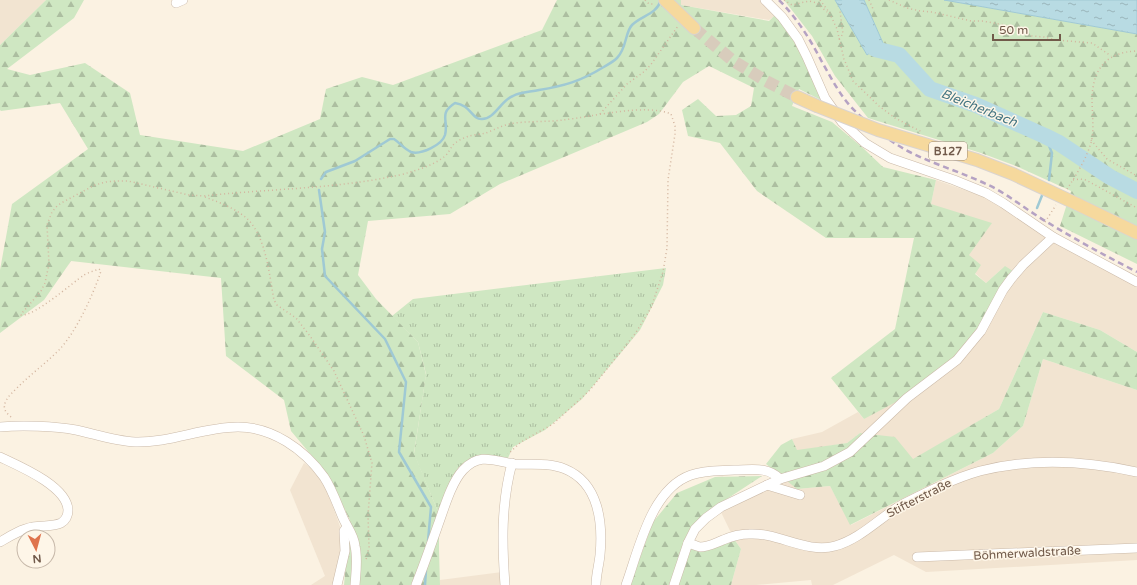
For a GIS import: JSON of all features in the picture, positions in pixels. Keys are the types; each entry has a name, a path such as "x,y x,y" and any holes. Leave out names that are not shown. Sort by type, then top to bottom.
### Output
{"main road":[{"path":"659,1 679,19 694,28"},
{"name":"B127","path":"797,97 878,130 998,168 1137,233"}],"street":[{"path":"765,0 782,17 798,39 808,57 825,98 842,122 874,149 890,158 954,180 986,194 1003,203 1053,237 1137,282"},
{"path":"674,585 688,544 695,529 706,518 721,507 780,479 824,466 850,452 907,398 957,360 981,331 1011,279 1023,265 1053,237"},
{"path":"0,427 74,430 134,442 151,441 216,429 237,427 257,429 276,436 296,448 315,467 330,487 355,544 357,566 355,585"},
{"path":"0,457 26,469 54,488 63,497 68,509 67,517 62,522 53,525 26,528 0,542"},
{"path":"416,585 445,506 461,472 473,462 492,459 564,468 577,475 584,481 596,502 599,518 601,536 596,585"},
{"path":"505,585 502,553 504,502 508,462"},
{"name":"Stifterstraße","path":"688,544 700,547 709,546 724,539 761,533 818,548 834,546 850,541 888,513 904,504 956,480 980,472 1001,468 1054,463 1080,463 1137,472"},
{"path":"626,585 654,512 662,498 672,486 680,480 692,474 706,471 755,470 767,470 775,473 780,479"},
{"path":"767,485 772,488 800,495"},
{"path":"337,585 345,551 344,531 347,527"},
{"name":"Böhmerwaldstraße","path":"917,557 1137,548"}],"path":[{"path":"645,0 649,4 659,1"},
{"path":"652,0 659,1"},
{"path":"784,0 792,6 809,1 817,4 829,12"},
{"path":"820,0 829,12 837,28 844,59 853,81 879,106 895,118 928,134"},
{"path":"869,0 874,11"},
{"path":"888,0 907,8 920,11 932,12 971,21 982,21 1005,25 1032,36 1092,43 1111,56"},
{"path":"839,39 843,34 840,11"},
{"path":"600,114 627,84 645,71 652,63 678,26 679,19"},
{"path":"1065,193 1080,167 1091,140 1092,98 1094,84 1101,67 1111,56 1137,51"},
{"path":"23,427 20,422 10,416 5,410 4,406 6,400 30,375 58,350 66,340 90,299 101,272 99,269 85,275 37,310 24,316 21,315 41,291 48,275 50,254 47,225 52,212 57,206 95,186 106,182 128,181 178,193 204,196 362,182 392,177 425,167 446,156 453,146 460,140 469,136 488,132 505,125 562,120 600,114 654,110 664,111 671,114 675,134 668,180 667,248 663,272 655,298 635,334 590,390 553,424 515,446 510,451 508,462"},
{"path":"1091,140 1107,159 1137,176"},
{"path":"1073,180 1086,180 1137,208"},
{"path":"204,196 227,206 244,216 254,227 262,242 274,300 277,305 296,318 334,371 364,436 372,463 368,515 369,547 366,561 357,566"}],"shaded area":[{"path":"0,0 46,0 0,45"},
{"path":"681,0 760,0 776,15 769,20 681,5"},
{"path":"936,180 996,201 1137,286 1137,352 1100,330 1043,312 999,409 913,460 860,433 847,443 797,451 792,439 822,432 858,412 864,419 1005,266 986,283 975,273 969,255 931,204"},
{"path":"1043,359 1137,390 1137,560 926,572 894,555 833,585 812,585 811,580 756,585 731,585 741,549 734,539 719,508 785,475 797,489 830,486 851,525 993,453 1023,426"},
{"path":"304,463 322,477 342,532 337,577 334,585 311,585 325,576 290,490"},
{"path":"502,572 501,585 440,585 440,580"}],"green space":[{"path":"46,0 84,0 74,18 7,69 30,75 85,63 130,93 140,135 243,151 320,119 326,89 362,77 393,85 542,30 557,0 681,0 681,5 769,21 776,14 796,42 821,100 799,89 792,106 832,122 883,167 936,180 931,204 992,223 969,255 981,265 975,274 986,283 1005,266 1016,273 962,358 922,388 864,419 831,378 895,329 914,238 826,238 757,191 720,143 688,136 682,110 698,99 716,116 736,115 751,106 754,88 709,66 683,82 659,114 647,122 500,184 450,214 368,221 358,275 376,299 418,342 426,375 414,453 439,514 440,585 344,585 350,520 327,474 291,431 284,400 226,356 221,278 71,261 44,300 0,333 0,270 12,204 88,149 60,103 0,110 0,45"},
{"path":"784,0 835,0 867,55 883,43 864,0 944,0 1137,34 1137,264 1060,226 1071,191 1016,166 981,153 868,118 835,76 812,36"},
{"path":"666,268 663,285 640,330 582,399 545,430 513,447 508,458 489,455 467,461 458,468 439,514 414,454 426,374 418,342 392,316 413,299"},
{"path":"1043,312 1100,330 1137,352 1137,390 1043,359 1023,426 993,453 850,525 830,486 797,489 766,464 781,445 792,439 797,450 847,443 860,433 895,437 913,459 999,409"},
{"path":"762,476 710,510 683,543 705,549 734,539 741,549 731,585 630,585 653,522 677,493 715,477"}],"water":[{"path":"835,0 864,0 883,43 867,55"},
{"path":"944,0 1137,0 1137,34"}],"waterway":[{"path":"321,179 326,172 355,161 390,139 394,139 406,149 415,153 425,151 436,146 445,135 445,114 455,103 465,106 479,119 487,118 491,116 505,101 516,95 564,85 594,73 617,58 623,50 628,32 632,25 656,9 661,0"},
{"name":"Bleicherbach","path":"850,0 875,49 899,55 930,89 976,105 1045,136 1059,143 1110,177 1137,191"},
{"path":"1045,136 1052,153 1049,180"},
{"path":"319,190 325,232 322,249 325,276 385,339 406,382 399,452 431,507 428,541"},
{"path":"1037,208 1043,193"},
{"path":"425,585 426,570"}],"tunnel":[{"path":"694,28 732,60 766,81 797,97"}],"railway":[{"path":"779,0 803,29 841,95 862,118 880,133 917,156 987,184 1058,229 1137,272"}]}
